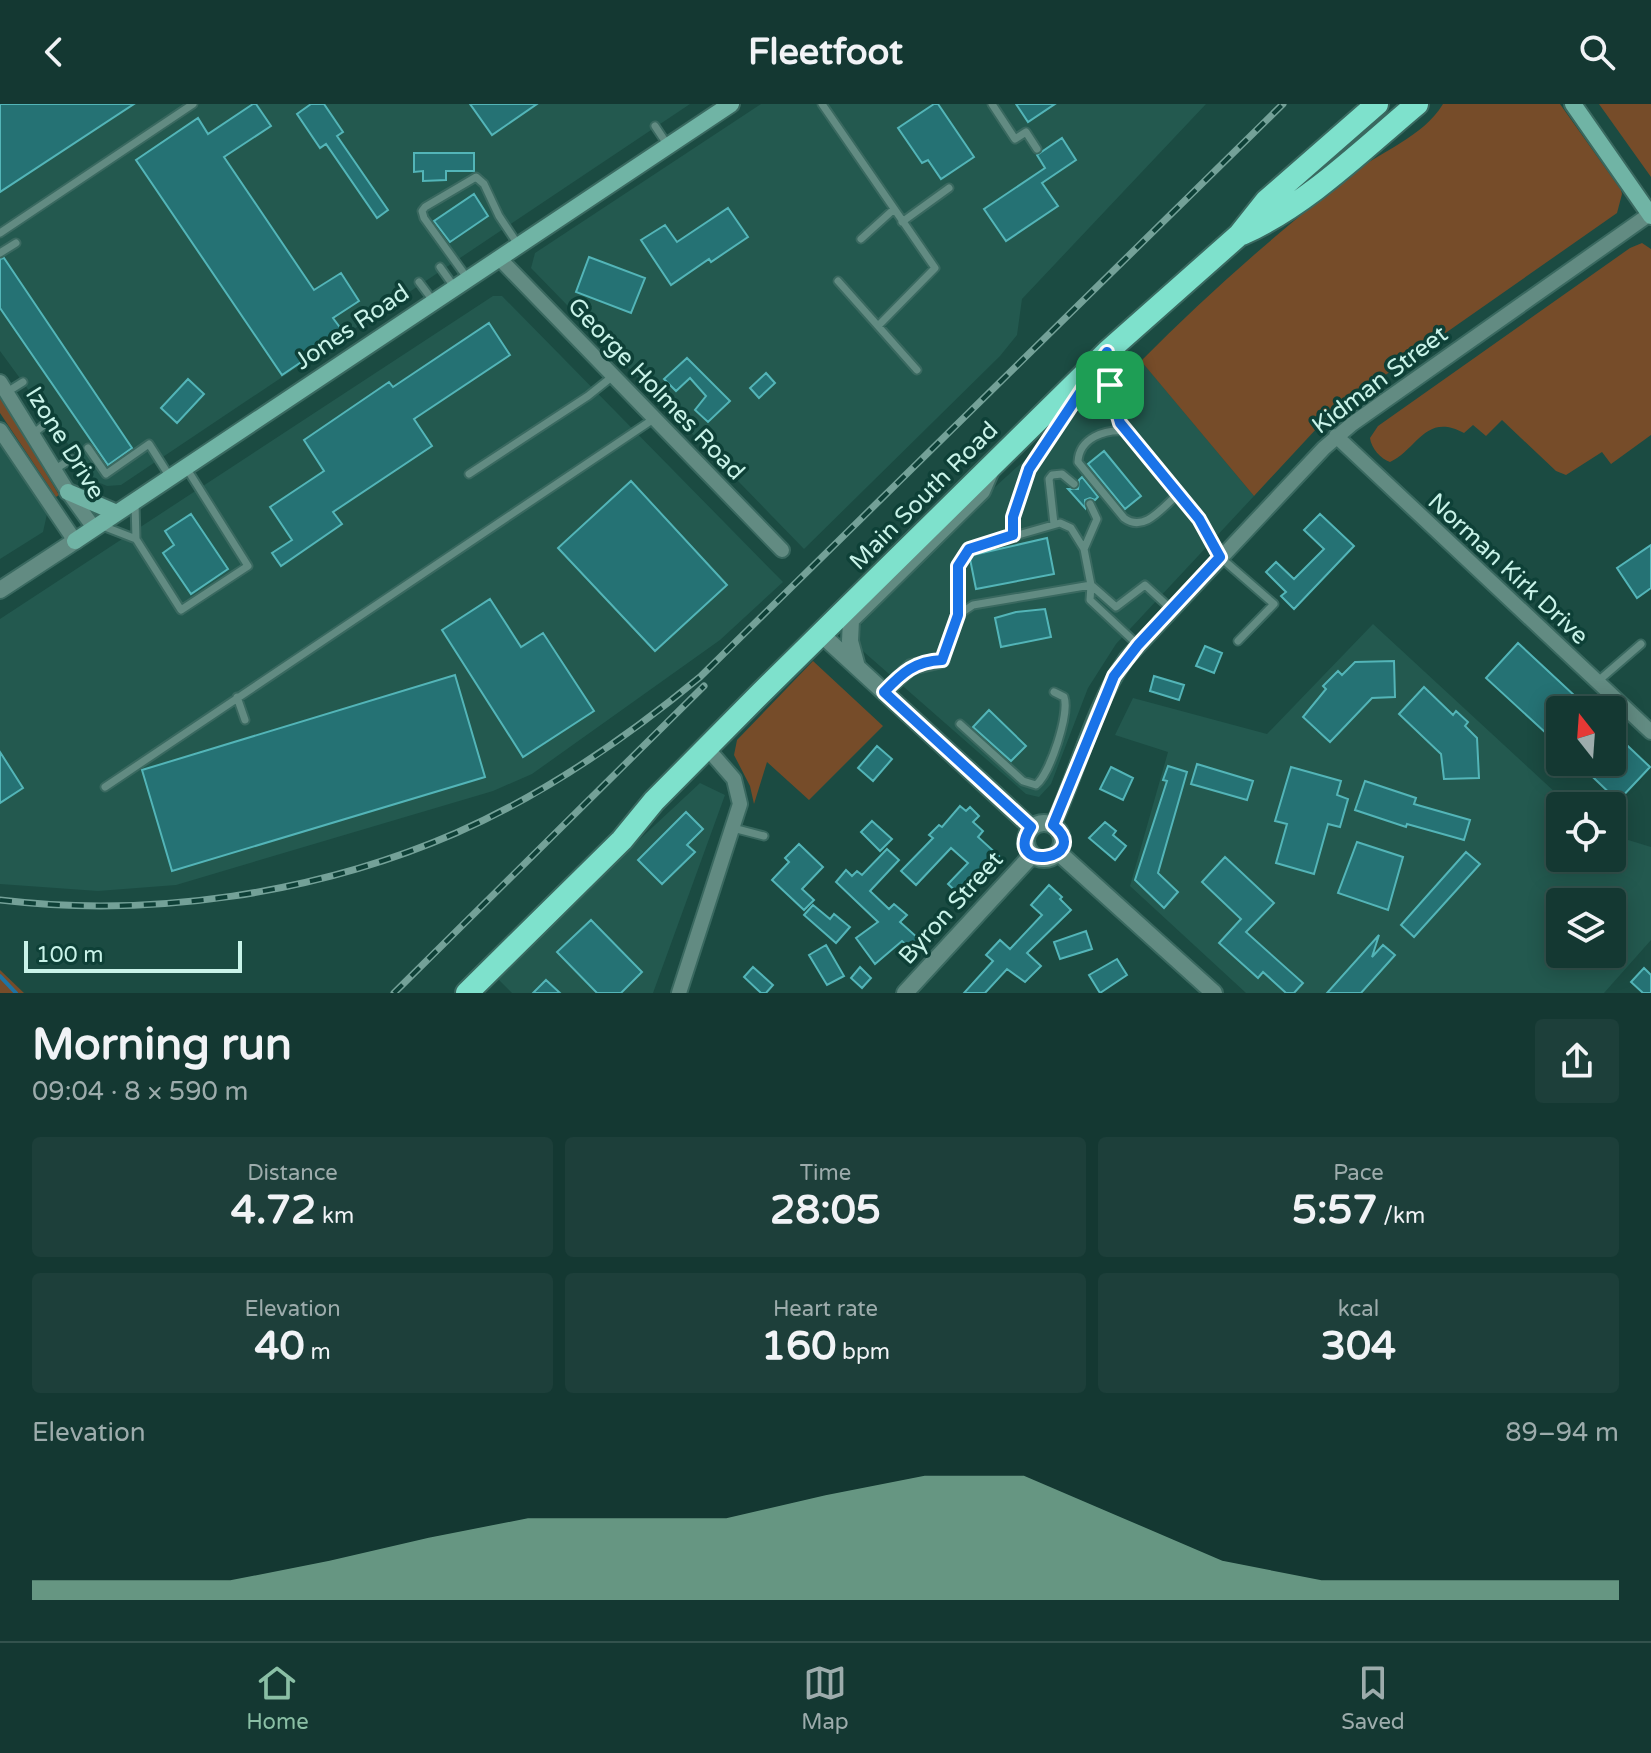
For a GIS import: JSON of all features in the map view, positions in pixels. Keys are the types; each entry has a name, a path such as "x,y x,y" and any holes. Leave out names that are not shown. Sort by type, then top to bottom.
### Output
{"highway":[{"name":"Main South Road","path":"467,993 622,840 654,801 1107,352 1239,235 1266,201 1343,128 1377,104"},
{"name":"Main South Road","path":"1239,235 1279,214 1312,190 1417,104"},
{"name":"Main South Road","path":"454,993 610,832 654,801"}],"main road":[{"name":"Jones Road","path":"75,541 731,104"},
{"path":"1573,104 1650,215"},
{"path":"68,492 117,513"}],"street":[{"name":"Kidman Street","path":"1053,825 1114,676 1171,609 1336,436 1650,215"},
{"name":"George Holmes Road","path":"499,258 782,550"},
{"name":"Izone Drive","path":"3,387 68,492 97,526"},
{"name":"Izone Drive","path":"0,430 75,541"},
{"name":"Norman Kirk Drive","path":"1336,436 1651,732"},
{"path":"857,667 850,641 851,620 982,491 994,463"},
{"name":"Jones Road","path":"0,590 75,541"},
{"path":"821,634 1031,827"},
{"path":"884,692 911,667 942,660"},
{"path":"679,993 740,804 737,786 731,775 707,748"},
{"path":"1041,822 1058,829 1062,841 1058,852 1043,859 1032,855 1025,838 1031,827 1041,822"},
{"path":"1058,852 1214,993"},
{"name":"Byron Street","path":"905,993 1032,855"}],"lane":[{"path":"0,233 193,104"},
{"path":"822,104 935,268 878,326"},
{"path":"992,104 1015,139 1026,132 1037,149"},
{"path":"655,126 668,146"},
{"path":"461,284 424,218 422,211 425,207 476,177 484,184 499,216 519,246"},
{"path":"902,222 949,188"},
{"path":"861,239 893,210"},
{"path":"0,253 16,243"},
{"path":"440,267 461,284"},
{"path":"838,281 917,370"},
{"path":"419,282 434,302"},
{"path":"1107,352 1114,408 1125,431 1199,519 1220,557 1274,604 1238,641"},
{"path":"1013,535 1013,517 1029,469 1107,352"},
{"path":"469,474 588,396 614,375"},
{"path":"3,387 23,382"},
{"path":"105,787 656,418"},
{"path":"34,433 49,421"},
{"path":"1125,431 1099,433 1078,455 1078,462 1124,518 1133,524 1142,524 1178,494"},
{"path":"88,448 106,474 149,444 170,477"},
{"path":"54,470 71,459"},
{"path":"135,501 136,539 181,610 248,566 186,467"},
{"path":"1054,524 1049,479 1052,475 1062,474 1074,484"},
{"path":"1084,549 1097,519 1090,504"},
{"path":"942,660 958,615 958,566 969,549 1060,523 1071,528 1084,549 1091,585 1090,600 1138,645"},
{"path":"97,526 136,539"},
{"path":"958,615 973,605 1091,585"},
{"path":"1091,585 1116,607 1145,585 1171,609"},
{"path":"1597,682 1641,644"},
{"path":"960,724 1023,781 1036,785 1045,774 1066,714 1064,697 1054,692"},
{"path":"237,697 245,720"},
{"path":"733,828 764,836"}],"shaded area":[{"path":"0,104 690,104 121,485 107,486 95,481 0,351"},
{"path":"761,104 1206,104 1022,299 1017,335 1000,356 804,549 531,268 535,253"},
{"path":"1443,104 1560,104 1621,190 1617,213 1331,413 1254,496 1141,361 1270,241 1352,174 1424,126"},
{"path":"1599,104 1651,104 1651,177"},
{"path":"1642,243 1651,249 1651,435 1611,464 1602,452 1566,475 1556,471 1502,420 1486,436 1473,425 1464,433 1440,427 1431,430 1390,462 1377,453 1370,438 1378,426 1630,248"},
{"path":"493,296 502,296 783,582 720,640 532,774 493,791 176,885 98,891 0,884 0,619"},
{"path":"1138,357 1254,496 1116,644 1088,688 1051,784 1039,797 1026,794 848,638 984,497"},
{"path":"0,396 59,495 56,497 0,413"},
{"path":"0,444 47,514 43,532 0,559"},
{"path":"1373,624 1555,792 1546,792 1546,872 1626,872 1626,839 1651,847 1651,940 1604,993 1246,993 1130,886 1168,752 1115,735 1133,698 1267,734"},
{"path":"813,661 883,726 809,800 767,762 754,804 750,786 734,755 737,740"},
{"path":"700,783 725,795 653,993 512,993 494,975"},
{"path":"0,970 24,993 0,993"}],"building":[{"path":"0,104 134,104 0,192"},
{"path":"253,104 271,126 224,157 314,290 341,273 359,301 333,318 344,333 282,375 136,160 198,118 208,134"},
{"path":"311,104 324,104 343,132 337,136 388,210 377,218 326,144 320,148 297,114"},
{"path":"470,104 537,104 492,135"},
{"path":"938,104 974,157 941,179 928,160 922,163 898,128"},
{"path":"1016,104 1055,104 1028,122"},
{"path":"1062,138 1076,160 1042,183 1058,206 1006,241 984,209 1045,168 1037,155"},
{"path":"414,153 474,153 474,171 446,171 446,180 423,181 423,171 414,172"},
{"path":"474,194 488,216 450,242 434,221"},
{"path":"728,208 748,237 671,285 641,240 665,225 677,242"},
{"path":"589,257 645,278 631,313 576,292"},
{"path":"4,258 132,448 108,465 0,308 0,259"},
{"path":"489,323 510,355 414,419 432,446 333,512 342,524 281,566 272,553 292,540 270,507 324,471 304,440 389,382 393,387"},
{"path":"687,358 730,401 708,422 695,410 706,396 690,378 676,391 664,379"},
{"path":"766,373 775,383 759,398 750,388"},
{"path":"188,379 204,394 177,423 161,408"},
{"path":"1104,451 1141,496 1125,509 1088,464"},
{"path":"1082,477 1098,497 1085,500 1085,508 1068,489 1078,489"},
{"path":"631,481 727,585 655,651 558,548"},
{"path":"191,514 228,569 191,594 163,553 174,545 165,531"},
{"path":"1320,514 1354,546 1294,609 1281,596 1286,592 1266,572 1276,562 1294,579 1324,549 1304,530"},
{"path":"1047,538 1054,574 976,589 970,559 973,555"},
{"path":"1651,545 1651,588 1637,598 1617,568"},
{"path":"490,599 521,647 543,633 594,711 523,757 442,630"},
{"path":"1045,609 1051,637 1001,647 995,618"},
{"path":"1518,643 1575,696 1546,696 1546,733 1486,678"},
{"path":"1205,646 1222,653 1214,673 1196,666"},
{"path":"1394,661 1395,697 1372,698 1330,742 1303,717 1326,689 1323,686 1338,671 1342,675 1355,662"},
{"path":"455,675 485,777 172,871 142,770"},
{"path":"1154,676 1184,685 1179,700 1150,691"},
{"path":"1424,687 1453,715 1456,711 1468,722 1465,726 1477,738 1479,778 1444,779 1441,754 1399,714"},
{"path":"989,710 1026,746 1011,761 973,727"},
{"path":"1626,744 1650,767 1626,792 1609,792 1592,776 1626,776"},
{"path":"877,746 892,759 873,781 858,768"},
{"path":"0,752 23,788 0,803"},
{"path":"1197,764 1253,781 1247,800 1191,784"},
{"path":"1168,766 1187,772 1158,873 1178,892 1164,908 1135,880 1167,781 1163,780"},
{"path":"1111,767 1133,778 1123,800 1100,789"},
{"path":"1291,767 1341,781 1337,795 1348,799 1340,827 1328,824 1314,874 1276,863 1287,824 1275,821"},
{"path":"1365,781 1416,798 1414,804 1470,820 1464,840 1407,824 1406,827 1355,810"},
{"path":"960,806 966,811 970,807 979,816 973,822 983,831 978,837 999,856 962,897 948,884 968,863 951,848 916,885 901,871 933,838 929,835 939,825 942,827"},
{"path":"686,812 703,829 687,845 695,852 662,884 638,860"},
{"path":"872,821 892,839 880,851 861,832"},
{"path":"1105,822 1116,831 1113,835 1126,846 1115,860 1089,838"},
{"path":"1357,842 1403,857 1388,910 1338,893"},
{"path":"799,844 823,867 802,889 814,900 804,910 772,880 789,862 785,858"},
{"path":"887,849 899,860 870,891 889,909 894,904 907,915 900,922 919,939 911,949 902,941 875,964 856,938 878,922 836,882 846,870 852,876 857,871 862,875"},
{"path":"1466,852 1480,864 1414,937 1401,925"},
{"path":"1225,857 1274,903 1246,932 1303,983 1294,993 1286,993 1263,972 1258,978 1219,943 1241,919 1202,882"},
{"path":"1049,885 1071,910 1027,953 1041,966 1025,982 1007,969 985,993 964,993 993,961 986,955 1000,940 1010,949 1042,915 1031,905"},
{"path":"813,905 830,919 834,914 850,927 836,943 804,915"},
{"path":"591,920 642,972 621,993 597,993 557,952"},
{"path":"1086,931 1092,949 1060,959 1054,942"},
{"path":"1379,935 1372,957 1383,945 1395,955 1361,993 1327,993"},
{"path":"826,945 844,976 827,985 809,955"},
{"path":"1117,959 1127,975 1100,993 1089,975"},
{"path":"753,967 773,985 766,993 761,993 744,977"},
{"path":"860,967 871,978 862,988 851,978"},
{"path":"1644,968 1651,975 1651,993 1643,993 1631,982"},
{"path":"546,980 560,993 533,993"}],"waterway":[{"path":"0,976 16,993"}],"railway":[{"path":"0,900 116,906 174,903 290,886 347,872 456,833 553,783 643,722 700,677 1283,104"},
{"path":"394,993 704,686"}],"route":[{"path":"1107,352 1110,385 1114,408 1125,431 1199,519 1220,557 1138,645 1114,676 1053,825 1061,834 1061,847 1054,856 1043,859 1028,850 1025,838 1031,827 884,692 911,667 942,660 958,615 958,566 969,549 1013,535 1013,517 1029,469 1107,352"}]}
